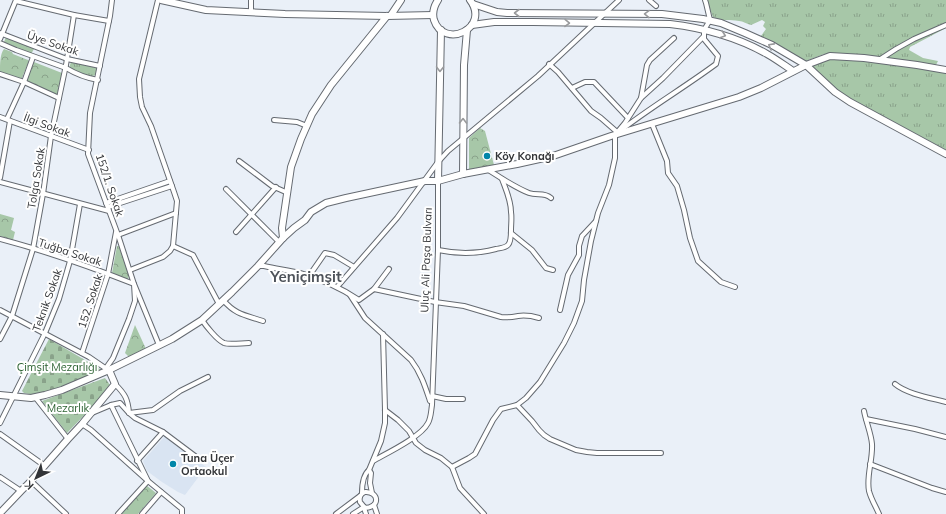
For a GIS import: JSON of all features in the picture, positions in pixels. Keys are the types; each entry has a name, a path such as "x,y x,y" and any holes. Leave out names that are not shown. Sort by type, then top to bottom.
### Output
{"street":[{"path":"0,39 1,33 16,0 74,15 109,21"},
{"name":"152/1. Sokak","path":"112,0 98,80 90,113 88,154 134,284 159,345"},
{"path":"130,270 162,257 170,251 173,246 177,201 151,126 142,107 139,86 139,79 159,0 206,10 389,16 433,15 434,8 438,0"},
{"path":"251,0 251,12"},
{"path":"281,240 291,167 312,114 331,85 401,0"},
{"path":"337,287 397,218 438,162 448,151 518,92 619,0"},
{"path":"649,0 656,6"},
{"path":"452,467 475,454 493,420 501,409 517,405 526,398 540,382 564,343 582,302 584,280 591,241 598,213 609,184 615,158 616,133 641,98 663,78 704,33 710,20 704,0"},
{"path":"471,2 496,12 507,13 662,14 710,20 726,25 772,45 806,64 842,97 946,154"},
{"path":"463,174 464,65 470,28 474,20 475,13 471,2"},
{"name":"Tolga Sokak","path":"0,340 12,316 33,249 43,194 51,136 66,68 74,15"},
{"name":"Uluç Ali Paşa Bulvarı","path":"373,461 420,433 430,419 432,405 438,250 441,30 433,15"},
{"path":"441,30 448,34 462,34 470,28 494,22 670,24 693,27 704,33 716,33 746,43 767,54 793,71"},
{"path":"879,60 914,39 946,24"},
{"name":"Üye Sokak","path":"1,33 67,59 100,66"},
{"path":"616,133 716,64 718,56 704,39 704,33"},
{"path":"641,98 647,65 650,60 674,38"},
{"path":"0,42 16,50 66,68 72,72 98,80"},
{"path":"0,178 9,120 33,56"},
{"path":"0,395 31,398 62,390 172,339 202,320 258,266 281,240 305,220 311,212 326,203 425,181 438,181 463,174 553,156 616,133 652,124 739,97 761,88 806,64 830,56 879,60 946,70"},
{"path":"549,64 558,72 591,111 601,118 616,133"},
{"path":"0,74 24,82 59,98"},
{"path":"572,88 585,82 594,82 628,118"},
{"name":"İlgi Sokak","path":"0,117 89,150"},
{"path":"274,120 297,122 307,126"},
{"path":"652,124 667,161 668,173 677,186 690,238 698,261 721,282 735,287"},
{"path":"239,161 272,186 288,193"},
{"path":"487,169 502,179 532,194 546,194 551,198"},
{"path":"438,250 463,253 489,252 505,248 508,245 511,233 511,210 509,197 502,179"},
{"path":"108,207 170,180"},
{"path":"0,182 80,204 108,207 172,186"},
{"path":"236,232 276,188"},
{"path":"226,189 251,215 281,240"},
{"name":"Teknik Sokak","path":"0,423 46,333 59,299 70,261 80,204"},
{"path":"117,233 176,213"},
{"path":"560,310 568,275 579,255 579,246 582,236 596,221"},
{"name":"152. Sokak","path":"82,353 108,274 117,233"},
{"path":"511,233 532,250 546,268 553,270"},
{"name":"Tuğba Sokak","path":"0,239 70,261 134,284"},
{"path":"173,246 192,255 221,302 238,314 262,321"},
{"path":"309,276 325,253 334,255 354,267"},
{"path":"258,266 299,273 322,280 349,293 359,300 374,289 389,269"},
{"path":"107,369 129,320 135,302 134,284"},
{"path":"374,289 436,302 464,306 507,318 520,316 538,318"},
{"path":"349,293 365,318 411,360 417,368 424,381 432,405"},
{"path":"0,310 46,333 107,369 115,384 121,389 128,401 129,413"},
{"path":"202,320 210,332 223,343 249,343"},
{"path":"366,514 360,502 363,482 381,440 385,423 386,410 383,334"},
{"path":"129,413 153,410 180,390 208,377"},
{"path":"0,513 45,466 115,384"},
{"path":"896,384 919,395 946,402"},
{"path":"432,396 446,399 463,399"},
{"path":"35,397 68,439"},
{"path":"90,414 111,405 120,403 135,418 163,432 195,456"},
{"path":"111,405 148,481"},
{"path":"517,405 544,435 576,450 597,453 661,453"},
{"path":"386,410 409,431 416,442 425,450 441,458 452,467 460,488 484,514"},
{"path":"864,411 871,442 869,490 879,514"},
{"path":"866,419 946,437"},
{"path":"82,424 92,430 148,481 182,509 182,514"},
{"path":"138,461 163,432"},
{"path":"0,434 45,466"},
{"path":"870,464 946,492"},
{"path":"369,470 371,473 370,483 372,493 376,500 374,505 377,514"},
{"path":"0,476 21,491"},
{"path":"31,481 66,514"},
{"path":"118,514 148,481"},
{"path":"142,514 161,492"},
{"path":"336,514 362,494 367,492 372,493"},
{"path":"353,514 374,505"}],"shaded area":[{"name":"Tuna Üçer Ortaokul","path":"165,436 206,467 185,495 162,482 147,471 143,461"}],"green space":[{"path":"706,0 946,0 946,23 912,38 881,57 843,53 824,54 806,61 761,36 766,29 763,26 765,22 762,20 751,25 735,20 717,19 713,17"},
{"path":"946,26 946,28 910,47 909,50 923,58 938,61 936,65 887,58 887,56 909,43"},
{"path":"6,37 34,49 31,54 4,42"},
{"path":"4,49 29,61 21,80 0,72 1,56"},
{"path":"838,59 899,65 946,73 946,150 842,94 810,66 826,60"},
{"path":"34,62 62,73 57,95 26,81"},
{"path":"71,62 97,68 95,75 91,77 69,68"},
{"path":"480,128 485,131 494,165 469,170 469,138"},
{"path":"0,214 14,218 11,230 15,232 13,240 0,236"},
{"path":"117,246 119,246 129,276 128,279 112,273"},
{"path":"135,325 146,349 129,357 125,353"},
{"name":"Çimşit Mezarlığı","path":"49,339 102,370 45,393 35,395 24,393 22,391"},
{"name":"Mezarlık","path":"105,378 110,385 103,396 67,433 42,401"},
{"path":"146,485 156,493 138,514 121,514"}],"place":[{"name":"Köy Konağı","path":"487,156"},
{"name":"Tuna Üçer Ortaokul","path":"173,464"}],"district":[{"name":"Yeniçimşit","path":"306,277"}]}
